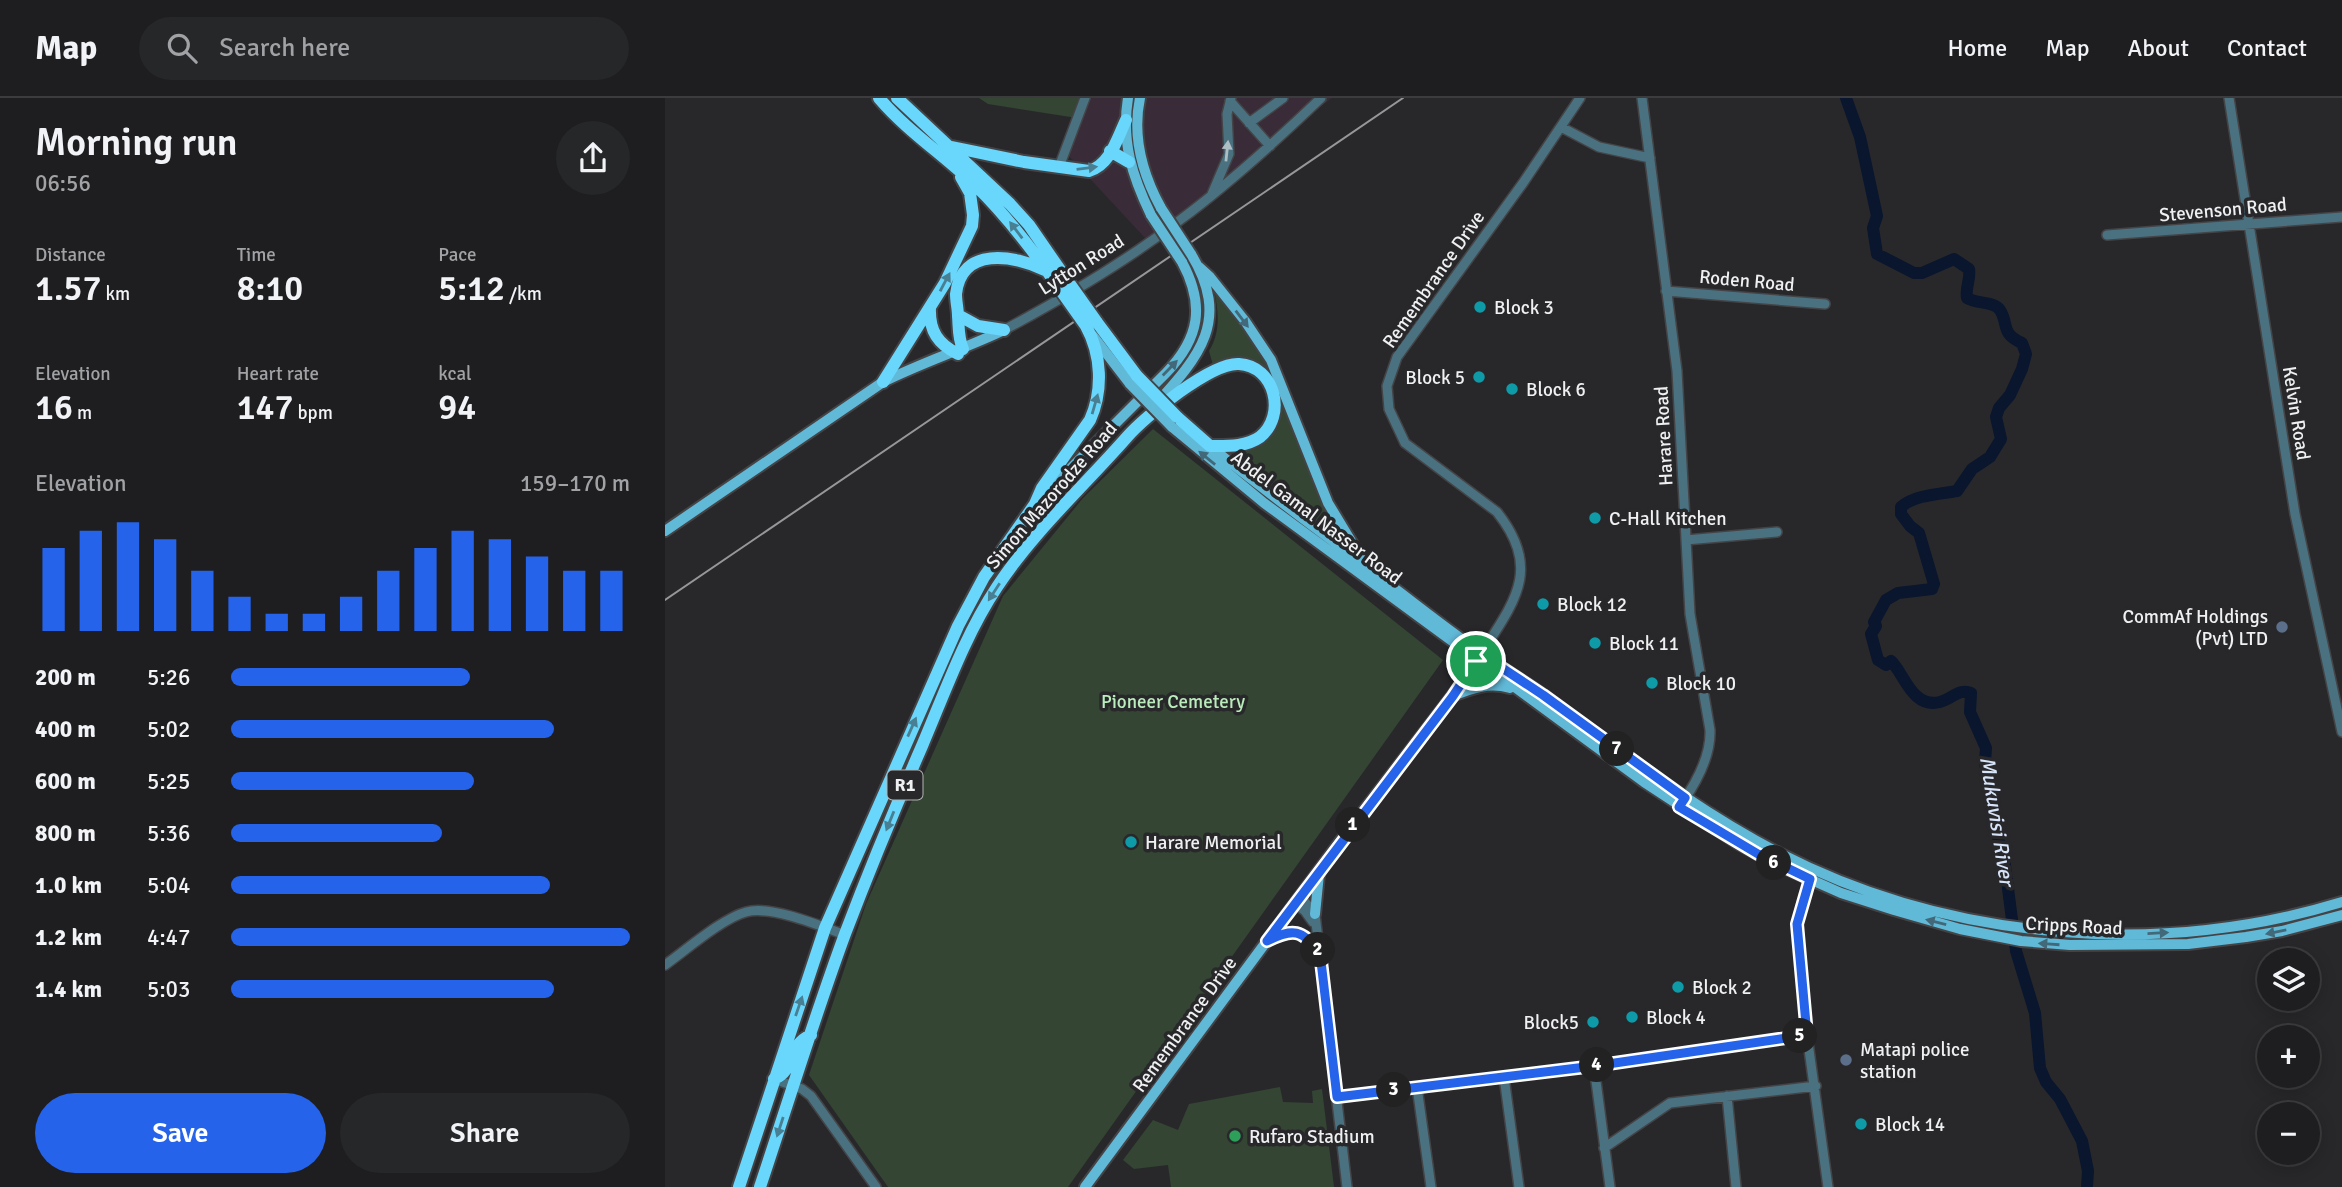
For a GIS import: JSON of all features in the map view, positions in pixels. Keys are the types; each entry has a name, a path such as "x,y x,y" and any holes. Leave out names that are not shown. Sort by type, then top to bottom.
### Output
{"highway":[{"name":"Abdel Gamal Nasser Road","path":"879,98 1010,221 1048,272 1062,282"},
{"name":"Abdel Gamal Nasser Road","path":"897,98 1029,225 1090,326 1134,380 1175,422 1210,446"},
{"path":"949,146 1081,171 1097,169 1110,151 1125,120"},
{"path":"1110,151 1129,162"},
{"path":"883,382 945,283 972,226 970,193 956,168"},
{"path":"930,308 929,320 934,333 941,343 958,351 956,294 958,284 966,271 978,261 1010,257 1031,263 1048,272"},
{"path":"958,315 978,326 1004,330"},
{"path":"1035,504 1042,488 1090,420 1098,400 1100,381 1090,326"},
{"path":"1134,429 1214,370 1237,364 1260,372 1274,395 1273,418 1266,429 1259,437 1240,445 1210,446"},
{"name":"Simon Mazorodze Road","path":"760,1187 845,935 963,649 998,584 1134,429"},
{"name":"Simon Mazorodze Road","path":"739,1187 825,928 966,609 984,577 1035,504"},
{"path":"774,1079 785,1074 799,1041 811,1035"}],"main road":[{"name":"R1","path":"1128,98 1125,120 1129,162 1156,212"},
{"name":"R1","path":"1140,98 1137,120 1142,159 1156,212"},
{"name":"Simon Mazorodze Road","path":"1134,429 1177,382 1203,346 1209,324 1209,308 1199,267 1156,212"},
{"name":"Simon Mazorodze Road","path":"1035,504 1166,373 1193,334 1196,308 1190,277 1156,212"},
{"path":"1199,267 1245,321 1271,360 1328,503 1368,568"},
{"name":"Lytton Road","path":"867,394 1004,330"},
{"name":"Lytton Road","path":"665,531 883,382 958,351"},
{"name":"Abdel Gamal Nasser Road","path":"1175,422 1264,503 1479,657 1543,695 1682,802"},
{"name":"Abdel Gamal Nasser Road","path":"1210,446 1271,497 1368,568 1516,689 1758,854 1813,874"},
{"name":"Remembrance Drive","path":"1085,1187 1340,842 1453,696 1479,657"},
{"path":"1453,696 1475,687 1496,684 1516,689"},
{"path":"1315,914 1320,871"},
{"name":"Cripps Road","path":"1813,874 1841,892 1894,911 2002,932 2021,941 2084,946 2188,944 2282,931 2342,915"},
{"name":"Cripps Road","path":"2002,932 2017,929 2123,934 2181,931 2263,921 2342,902"},
{"path":"1267,941 1282,933 1297,933 1309,939 1320,953"}],"street":[{"path":"1059,167 1085,98"},
{"path":"1249,123 1283,98"},
{"name":"Lytton Road","path":"1004,330 1045,308 1157,237 1210,197 1321,98"},
{"name":"Remembrance Drive","path":"1479,657 1518,592 1521,572 1517,544 1508,525 1497,512 1405,443 1389,409 1387,386 1397,357 1523,183 1580,98"},
{"name":"Harare Road","path":"1642,98 1677,371 1690,614 1710,735 1704,761 1682,802"},
{"name":"Kelvin Road","path":"2229,98 2295,514 2340,710 2342,732"},
{"path":"1230,100 1270,146"},
{"path":"1210,197 1229,154 1227,114 1230,100"},
{"path":"1561,127 1599,146 1650,158"},
{"name":"Stevenson Road","path":"2107,235 2342,216"},
{"name":"Roden Road","path":"1666,291 1825,304"},
{"path":"1686,540 1777,532"},
{"path":"1813,874 1797,924 1807,1035 1828,1187"},
{"path":"1298,900 1315,914 1347,1187"},
{"path":"1298,900 1316,927"},
{"path":"665,965 728,920 748,911 766,911 845,935"},
{"path":"1337,1097 1594,1066 1807,1035"},
{"path":"1594,1066 1609,1187"},
{"path":"1504,1077 1519,1187"},
{"path":"774,1079 803,1089 811,1096 876,1187"},
{"path":"1604,1148 1670,1103 1815,1086"},
{"path":"1417,1087 1431,1187"},
{"path":"1727,1096 1736,1187"}],"shaded area":[{"path":"1081,98 1332,98 1146,239 1067,154"}],"green space":[{"path":"979,98 1081,98 1077,118 988,104"},
{"path":"1213,285 1237,315 1268,363 1278,390 1267,377 1237,360 1213,365 1209,351 1216,335 1218,319"},
{"path":"1279,391 1330,517 1316,521 1235,459 1234,451 1258,447 1271,433 1280,407"},
{"name":"Pioneer Cemetery","path":"1153,429 1443,660 1068,1187 888,1187 809,1075 866,904 1003,596 1083,498"},
{"name":"Rufaro Stadium","path":"1280,1087 1283,1102 1313,1103 1312,1091 1322,1089 1334,1187 1171,1187 1168,1165 1134,1169 1123,1160 1153,1120 1178,1130 1189,1104"}],"waterway":[{"name":"Mukuvisi River","path":"1846,98 1860,137 1877,216 1873,228 1877,254 1914,273 1922,273 1954,259 1969,269 1967,298 1997,307 2003,315 2008,332 2022,343 2026,354 2010,395 1999,408 1996,417 2001,439 1990,457 1972,469 1957,491 1920,497 1901,507 1901,514 1919,533 1934,584 1932,589 1898,593 1886,600 1871,634 1878,660 1886,665 1891,661 1910,689 1922,700 1940,702 1959,693 1971,693 1970,712 1986,748 1985,762 2005,865 2016,951 2035,1013 2040,1068 2082,1141 2088,1171 2087,1187"}],"railway":[{"path":"665,600 1403,98"}],"place":[{"name":"Block 3","path":"1480,307"},
{"name":"Block 5","path":"1479,377"},
{"name":"Block 6","path":"1512,389"},
{"name":"C-Hall Kitchen","path":"1595,518"},
{"name":"Block 12","path":"1543,604"},
{"name":"CommAf Holdings (Pvt) LTD","path":"2282,627"},
{"name":"Block 11","path":"1595,643"},
{"name":"Block 10","path":"1652,683"},
{"name":"Harare Memorial","path":"1131,842"},
{"name":"Block 2","path":"1678,987"},
{"name":"Block 4","path":"1632,1017"},
{"name":"Block5","path":"1593,1022"},
{"name":"Matapi police station","path":"1846,1060"},
{"name":"Block 14","path":"1861,1124"},
{"name":"Rufaro Stadium","path":"1235,1136"}],"route":[{"path":"1481,654 1543,695 1685,798 1679,807 1737,843 1810,879 1797,924 1807,1035 1594,1066 1337,1097 1320,953 1309,939 1297,933 1282,933 1267,941 1453,696 1476,661 1481,654"}]}
